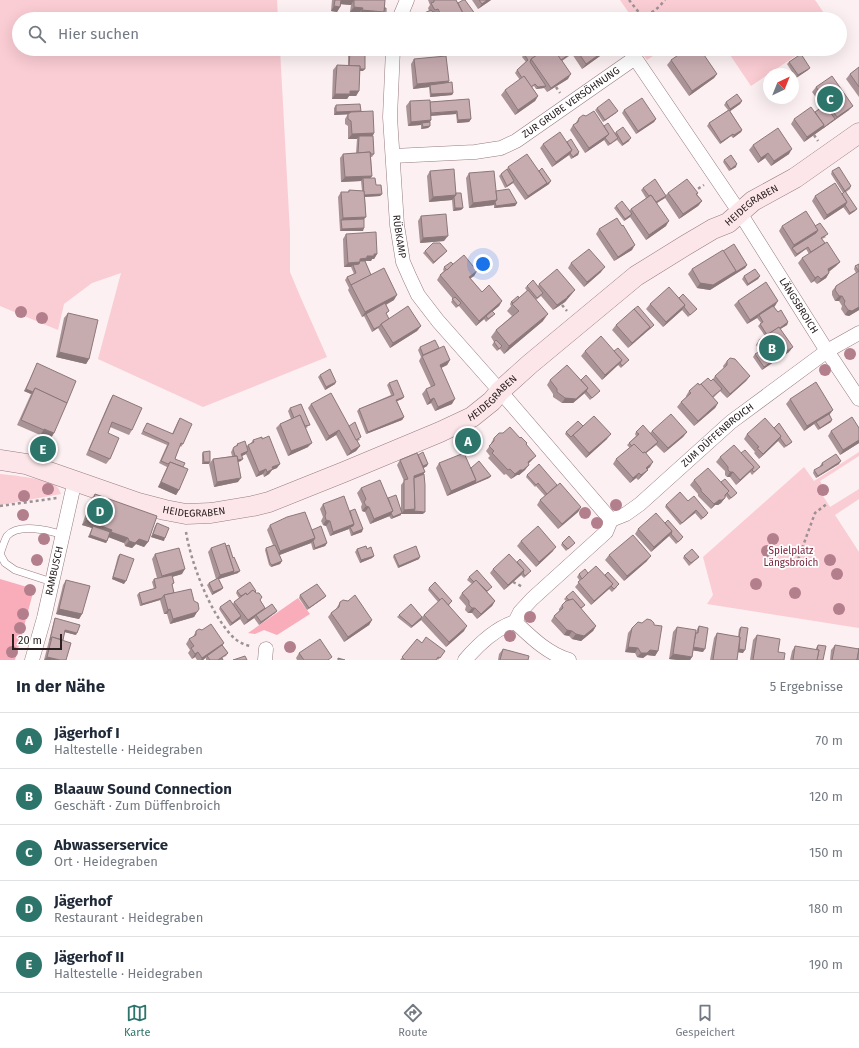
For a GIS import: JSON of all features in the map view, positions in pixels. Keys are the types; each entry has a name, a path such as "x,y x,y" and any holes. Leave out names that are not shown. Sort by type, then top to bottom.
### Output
{"main road":[{"name":"HEIDEGRABEN","path":"0,460 26,464 138,503 186,514 210,513 269,502 344,472 472,417 492,401 500,391 536,360 636,276 713,229 728,223 753,201 795,178 859,133"}],"street":[{"path":"402,12 407,0"},
{"name":"RÜBKAMP","path":"393,56 390,116 397,225 403,262 418,295 438,321 500,391"},
{"name":"ZUR GRUBE VERSÖHNUNG","path":"393,156 475,152 501,148 516,141 635,58 740,213"},
{"name":"LÄNGSBROICH","path":"740,213 859,399"},
{"name":"ZUM DÜFFENBROICH","path":"611,520 626,514 640,504 731,422 827,351 859,332"},
{"path":"465,660 492,635 507,625 515,622 520,612 532,600 606,532 611,520 500,391"},
{"name":"RAMBUSCH","path":"32,660 44,618 75,480"},
{"path":"515,622 535,642 560,657 569,660"}],"lane":[{"path":"52,582 15,570 5,563 0,554 7,537 13,531 24,528 63,535"}],"path":[{"path":"629,0 639,12"},
{"path":"653,12 665,0"},
{"path":"0,506 62,497 75,480"},
{"path":"796,565 815,513 828,503"},
{"path":"186,514 185,528 188,546 206,594 218,616 232,636 239,642 265,654"}],"green space":[{"path":"0,0 277,0 278,12 12,12 12,56 280,56 290,233 290,272 327,357 203,407 98,359 121,273 92,283 64,304 58,330 0,306"},
{"path":"620,0 815,0 823,12 628,12"},
{"path":"644,56 653,56 647,60"},
{"path":"731,56 796,56 778,68 763,68 763,78 751,86"},
{"name":"Spielplatz Längsbroich","path":"859,452 859,456 820,481 827,493 823,496 830,507 859,489 859,499 835,515 859,552 859,628 707,604 713,595 703,557 804,467 814,481"},
{"path":"0,474 46,481 57,487 61,494 0,505"}],"shaded area":[{"path":"0,579 34,589 15,660 0,660"},
{"path":"298,598 310,614 277,635 264,630 255,634 248,633"}],"building":[{"path":"335,0 341,0 340,7 334,6"},
{"path":"354,0 385,0 384,12 362,10 363,8 354,7"},
{"path":"434,0 456,0 462,12 440,12 438,9 435,10 431,3 434,2"},
{"path":"465,0 474,12 462,12 458,3"},
{"path":"479,0 487,0 482,4"},
{"path":"350,56 365,56 365,69 360,69 360,66 349,66"},
{"path":"446,56 449,81 417,84 414,59"},
{"path":"525,56 536,56 531,59 530,62 546,86 538,87 535,84 531,87 524,76 522,78 517,70 528,60"},
{"path":"536,56 559,56 571,74 551,88 531,59"},
{"path":"558,56 567,56 561,60"},
{"path":"581,56 597,56 586,64"},
{"path":"677,56 705,56 717,74 692,91 671,60"},
{"path":"798,56 802,56 810,68 799,74 799,68 793,68 789,62"},
{"path":"337,65 360,66 359,91 350,91 350,94 335,94"},
{"path":"859,67 859,87 850,74"},
{"path":"524,76 538,96 518,110 505,90"},
{"path":"832,76 853,106 837,117 816,87"},
{"path":"452,82 453,93 431,94 430,85"},
{"path":"737,94 742,101 730,109 726,102"},
{"path":"642,98 656,119 638,131 624,110"},
{"path":"469,99 471,119 458,120 457,111 431,113 430,102"},
{"path":"609,99 618,111 605,120 597,108"},
{"path":"430,100 431,120 411,122 410,101"},
{"path":"360,104 361,111 336,112 336,105"},
{"path":"825,105 835,119 823,128 824,125 815,112"},
{"path":"811,107 824,125 807,137 794,119"},
{"path":"729,110 742,130 721,142 709,123"},
{"path":"373,111 374,133 352,134 351,121 348,119 348,114 351,112"},
{"path":"594,111 609,134 589,148 573,125 578,122 579,118 583,115 586,116"},
{"path":"430,122 430,126 423,127 422,123"},
{"path":"608,123 618,138 610,144 605,138 609,134 604,126"},
{"path":"623,127 631,138 623,144 616,132"},
{"path":"778,128 792,149 774,161 768,153 761,158 753,145"},
{"path":"560,132 572,150 556,162 543,144"},
{"path":"359,136 373,136 374,154 371,154 370,152 358,153"},
{"path":"571,139 579,152 573,157 570,153 572,150 567,142"},
{"path":"370,152 372,176 345,177 343,154"},
{"path":"527,154 547,183 528,196 508,167"},
{"path":"731,155 737,164 731,169 724,160"},
{"path":"839,167 851,186 845,191 832,171"},
{"path":"542,168 551,181 545,185 547,183 539,171"},
{"path":"454,169 456,195 433,197 430,171"},
{"path":"507,169 514,181 507,186 501,174"},
{"path":"494,171 497,200 473,203 469,173"},
{"path":"363,178 375,178 376,185 381,185 382,194 364,195"},
{"path":"655,179 666,196 656,202 643,188"},
{"path":"687,179 698,193 696,194 702,201 683,214 668,193"},
{"path":"835,183 847,202 827,215 815,196"},
{"path":"509,189 517,203 496,206 496,191"},
{"path":"349,190 364,191 366,217 343,218 341,192 349,192"},
{"path":"845,191 857,209 850,213 845,205 847,202 842,194"},
{"path":"456,193 461,193 463,208 455,208 454,197"},
{"path":"651,195 669,221 649,235 631,209"},
{"path":"622,201 632,214 625,219 616,206"},
{"path":"806,211 818,230 794,245 782,226"},
{"path":"446,214 448,236 423,238 421,216"},
{"path":"617,218 635,245 618,257 599,229"},
{"path":"364,219 364,228 342,229 341,220"},
{"path":"820,223 828,234 821,238 825,243 811,252 808,247 797,254 792,248 816,233 818,230 815,226"},
{"path":"376,232 377,254 360,259 360,262 348,263 346,234"},
{"path":"827,242 840,262 828,269 829,273 821,279 818,276 815,278 802,258"},
{"path":"433,243 440,243 447,251 434,262 425,251"},
{"path":"734,244 747,265 734,273 736,271 723,251"},
{"path":"589,249 605,267 587,282 571,263"},
{"path":"723,250 736,271 713,285 700,283 692,269"},
{"path":"464,255 477,271 469,277 482,292 489,285 502,301 479,321 440,275"},
{"path":"360,261 365,261 371,275 351,285 347,277 356,273 353,265 359,264"},
{"path":"451,262 453,264 447,270 444,267"},
{"path":"859,264 859,271 855,266"},
{"path":"384,268 397,295 365,312 351,285"},
{"path":"557,269 575,290 557,305 539,284"},
{"path":"755,269 760,276 748,284 744,276"},
{"path":"859,271 859,307 852,311 848,310 844,304 845,301 842,296 839,296 835,290 836,286"},
{"path":"533,280 543,293 537,298 527,286"},
{"path":"766,282 778,301 750,320 738,301"},
{"path":"669,287 685,305 666,322 650,304"},
{"path":"528,290 548,314 509,346 496,330 519,311 512,304"},
{"path":"683,294 697,309 690,315 684,307 685,305 679,298"},
{"path":"518,296 519,298 513,303 511,302"},
{"path":"455,297 461,303 458,306 452,299"},
{"path":"385,303 389,311 386,313 389,319 374,329 366,314"},
{"path":"408,306 421,326 393,343 381,324"},
{"path":"638,306 654,325 648,330 650,327 634,309"},
{"path":"773,306 778,312 781,310 788,322 767,335 760,324 763,322 759,315"},
{"path":"634,309 650,327 632,343 616,325"},
{"path":"492,311 495,314 488,319 486,316"},
{"path":"68,313 98,320 89,359 59,352"},
{"path":"779,327 793,347 772,360 759,340"},
{"path":"601,336 622,360 605,375 585,351"},
{"path":"435,340 439,348 423,355 420,347"},
{"path":"496,340 502,346 499,349 494,342"},
{"path":"444,346 450,360 440,365 455,399 438,407 434,398 430,400 426,389 435,385 422,356"},
{"path":"618,348 629,360 622,366 620,363 622,360 614,351"},
{"path":"762,350 771,362 764,367 755,354"},
{"path":"730,358 735,359 750,376 730,394 715,376 727,365 727,361"},
{"path":"37,363 76,381 67,403 35,388 33,392 26,389"},
{"path":"567,365 588,388 576,399 565,398 557,392 557,389 550,380"},
{"path":"330,369 336,382 326,387 320,375"},
{"path":"586,375 600,391 592,398 586,391 588,388 581,380"},
{"path":"708,378 711,381 713,379 722,389 712,397 701,384"},
{"path":"397,380 404,397 396,400 404,417 368,432 359,409 394,395 389,383"},
{"path":"816,382 833,410 807,426 790,399"},
{"path":"698,383 699,385 701,384 718,403 698,421 681,402 691,393 689,391"},
{"path":"35,388 67,403 54,433 21,420"},
{"path":"331,393 360,446 351,451 339,430 329,436 311,404"},
{"path":"113,395 142,408 132,430 112,422 108,433 119,438 110,459 89,450"},
{"path":"301,404 310,425 305,426 300,415 294,418 290,408"},
{"path":"671,414 687,432 668,448 652,431"},
{"path":"829,414 832,420 820,428 816,422"},
{"path":"300,415 312,443 291,451 280,424"},
{"path":"594,416 611,434 589,453 573,435"},
{"path":"852,417 859,428 859,440 843,450 831,431"},
{"path":"180,418 192,424 183,444 181,443 175,459 185,463 183,467 170,462 168,464 161,461 169,443 143,431 147,423 173,434"},
{"path":"765,418 781,436 763,454 757,448 759,447 747,434"},
{"path":"578,421 583,426 571,437 566,432"},
{"path":"355,422 361,437 356,440 349,426"},
{"path":"779,423 792,442 786,446 780,438 781,436 774,428"},
{"path":"643,425 658,442 645,453 643,453 634,444 632,446 629,443 639,434 636,432"},
{"path":"510,427 527,443 526,444 536,456 528,462 529,465 515,474 510,469 508,470 492,453 494,451 489,446 499,433 503,433"},
{"path":"269,436 280,464 272,467 273,469 267,472 266,469 259,472 248,445 254,442 253,440 262,437 262,439"},
{"path":"245,441 248,451 241,454 243,459 238,460 233,449 238,445 237,444"},
{"path":"634,444 643,453 645,452 653,462 646,468 648,470 641,475 639,473 633,478 616,459"},
{"path":"734,445 754,467 740,480 733,472 728,470 728,467 720,457"},
{"path":"745,450 760,467 754,472 752,470 754,467 741,453"},
{"path":"210,451 210,462 204,462 203,452"},
{"path":"423,452 428,464 423,466 418,455"},
{"path":"417,453 425,472 414,476 415,509 404,510 404,480 408,479 400,460"},
{"path":"464,453 476,480 451,491 439,463"},
{"path":"836,454 841,461 818,476 814,470 823,465 822,463"},
{"path":"237,456 241,478 217,482 213,459"},
{"path":"479,461 491,476 475,483 476,480 471,468"},
{"path":"170,462 188,469 179,490 161,482"},
{"path":"539,464 557,485 547,494 538,483 536,485 527,475"},
{"path":"708,468 729,491 725,495 725,498 714,504 701,491 694,480"},
{"path":"424,474 425,512 414,511 414,478"},
{"path":"725,479 737,493 731,498 727,493 729,491 721,482"},
{"path":"380,480 393,511 374,519 369,507 366,506 364,502 366,499 361,488"},
{"path":"560,483 581,507 562,524 540,500"},
{"path":"680,492 688,501 694,496 708,513 703,518 696,510 682,523 666,505"},
{"path":"95,494 157,516 148,542 139,539 135,543 129,541 128,538 111,532 112,530 86,520"},
{"path":"396,495 402,513 393,517 391,513 393,511 388,498"},
{"path":"344,496 354,524 333,532 330,521 326,520 326,513 323,504"},
{"path":"355,509 363,529 353,533 350,527 354,524 350,511"},
{"path":"305,512 315,538 280,551 270,525 287,517"},
{"path":"656,513 672,531 654,547 638,529"},
{"path":"668,520 683,537 678,542 671,534 672,531 665,523"},
{"path":"157,523 169,528 165,538 153,534"},
{"path":"93,526 110,532 107,541 90,535"},
{"path":"321,526 327,543 315,548 313,541 315,538 312,530"},
{"path":"538,526 556,547 539,562 521,541"},
{"path":"633,535 651,556 627,576 609,555"},
{"path":"569,536 575,543 568,549 562,543"},
{"path":"225,543 234,571 220,575 211,548"},
{"path":"229,545 233,558 234,557 240,571 232,573 234,571 226,546"},
{"path":"275,545 282,561 272,565 270,563 266,548"},
{"path":"366,546 367,549 371,547 374,556 361,560 357,549"},
{"path":"416,546 420,557 399,566 394,555"},
{"path":"179,548 185,569 162,576 155,554"},
{"path":"692,549 699,557 691,563 684,556"},
{"path":"120,554 134,559 126,581 113,577"},
{"path":"509,554 524,570 508,585 493,569"},
{"path":"520,559 531,571 525,576 523,573 524,570 517,562"},
{"path":"596,566 613,584 594,601 578,582"},
{"path":"585,569 588,573 582,579 579,574"},
{"path":"477,570 492,587 487,591 476,580 474,582 469,577"},
{"path":"608,572 619,584 614,589 611,586 613,584 605,575"},
{"path":"172,575 174,593 164,595 162,598 142,604 139,593 156,588 154,579"},
{"path":"218,578 223,588 213,592 209,583"},
{"path":"66,580 90,586 82,614 59,609"},
{"path":"476,580 495,601 481,614 469,605 469,601 462,593"},
{"path":"250,582 256,591 255,592 253,590 247,595 246,593 241,596 237,591"},
{"path":"435,582 452,601 448,605 442,598 440,600 429,588"},
{"path":"317,584 326,596 309,608 300,595"},
{"path":"191,589 194,601 198,603 199,609 197,612 173,619 170,609 168,610 164,595"},
{"path":"253,590 256,593 259,593 262,597 260,600 265,608 248,620 234,602 246,593 247,595"},
{"path":"573,591 585,605 581,608 573,599 569,600 566,597"},
{"path":"355,595 372,620 348,637 331,613 339,607 340,602 343,600 348,601"},
{"path":"442,598 467,626 449,642 424,615"},
{"path":"573,599 596,626 584,636 567,630 554,616 563,608 562,605 566,601"},
{"path":"230,600 241,616 232,623 220,607"},
{"path":"272,604 277,611 261,622 256,615"},
{"path":"411,604 422,617 412,626 399,615"},
{"path":"55,618 80,625 77,633 65,630 63,640 52,637 50,640"},
{"path":"647,619 651,620 654,625 662,626 658,651 650,650 647,653 641,653 638,648 628,647 632,628 638,622 642,623"},
{"path":"211,624 224,643 202,658 198,652 195,654 191,648 194,646 189,639 196,635 196,631 199,629 202,630"},
{"path":"699,626 708,628 705,649 693,647"},
{"path":"677,627 696,630 692,657 673,654"},
{"path":"741,627 748,628 745,650 739,649"},
{"path":"717,633 740,637 737,660 713,660"},
{"path":"757,635 780,639 778,652 785,653 784,660 753,660"},
{"path":"52,637 71,643 66,660 47,657"},
{"path":"426,637 445,651 440,658 438,657 436,660 405,660 402,657 417,639 422,643"},
{"path":"320,639 332,657 328,660 304,660 299,653"},
{"path":"222,645 228,653 218,660 210,660 207,656"},
{"path":"818,645 826,646 823,660 817,660 819,650 817,650"},
{"path":"835,645 859,649 857,660 832,660"},
{"path":"795,646 819,650 817,660 793,660"},
{"path":"503,649 529,656 528,660 500,660"},
{"path":"859,649 859,660 857,660"},
{"path":"245,656 247,660 233,660"}],"place":[{"name":"Abwasserservice","path":"830,99"},
{"name":"Blaauw Sound Connection","path":"772,348"},
{"name":"Jägerhof I","path":"468,441"},
{"name":"Jägerhof II","path":"43,449"},
{"name":"Jägerhof","path":"100,511"}]}
